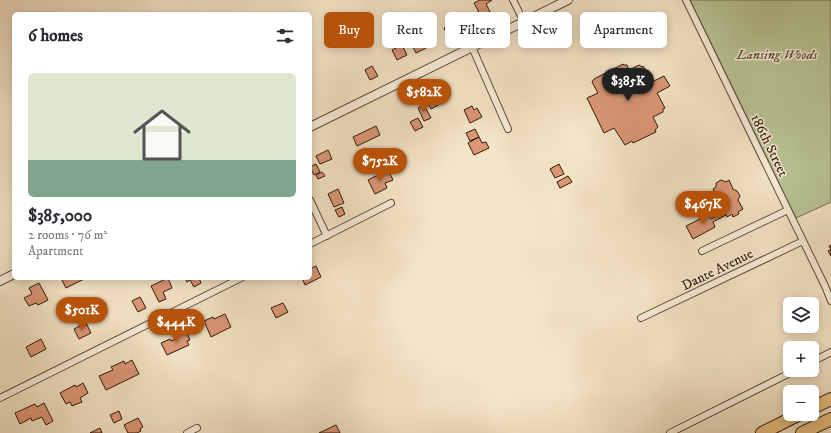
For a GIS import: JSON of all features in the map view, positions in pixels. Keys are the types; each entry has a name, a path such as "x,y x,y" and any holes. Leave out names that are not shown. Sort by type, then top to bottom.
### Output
{"highway":[{"path":"819,405 831,399"},
{"path":"802,433 831,419"},
{"path":"762,433 786,421"}],"street":[{"path":"512,0 519,12"},
{"path":"544,12 568,0"},
{"name":"186th Street","path":"686,0 803,241 828,284 831,301"},
{"path":"312,127 470,48"},
{"path":"472,48 508,129"},
{"path":"312,243 391,203"},
{"path":"312,204 327,236"},
{"path":"702,251 788,210"},
{"name":"Dante Avenue","path":"641,318 803,241"},
{"path":"0,281 12,275"},
{"path":"0,398 238,280"},
{"path":"819,358 831,352"},
{"path":"670,433 783,376"},
{"path":"187,433 197,428"}],"green space":[{"name":"Lansing Woods","path":"690,0 831,0 831,202 796,218"}],"building":[{"path":"480,0 492,0 486,4 490,12 479,12 474,3"},
{"path":"396,48 404,48 407,55 397,60 392,50"},
{"path":"414,48 426,48 416,53"},
{"path":"623,64 627,65 629,70 639,65 642,67 643,66 652,82 664,76 670,86 657,93 665,108 663,109 663,112 653,117 658,127 655,130 656,132 633,143 632,141 625,145 614,128 604,133 587,98 598,93 592,82 594,79"},
{"path":"372,66 378,76 370,80 365,70"},
{"path":"439,93 444,102 431,109 426,100"},
{"path":"424,105 431,118 424,121 418,108"},
{"path":"472,106 474,110 477,108 482,117 470,123 464,110"},
{"path":"418,118 423,127 415,131 410,122"},
{"path":"376,126 380,135 357,146 353,137"},
{"path":"475,129 479,137 470,141 466,133"},
{"path":"479,137 482,143 486,142 489,148 474,155 468,143"},
{"path":"328,150 332,159 320,164 316,156"},
{"path":"316,164 320,172 314,175 312,166"},
{"path":"559,164 564,174 555,178 550,169"},
{"path":"388,170 393,180 385,183 387,188 375,194 368,180"},
{"path":"322,172 325,176 318,179 316,175"},
{"path":"568,176 572,182 560,188 557,182"},
{"path":"721,180 726,182 729,180 733,189 737,191 740,196 738,200 743,209 738,212 739,214 733,217 732,214 727,217 721,206 717,206 715,202 717,197 713,189 716,187 716,183"},
{"path":"338,189 344,203 334,207 328,194"},
{"path":"342,207 345,214 339,217 335,210"},
{"path":"724,212 726,215 713,222 715,227 693,239 686,226 708,215 711,219"},
{"path":"316,266 321,277 305,285 303,280 312,280 312,268"},
{"path":"62,280 82,280 66,288"},
{"path":"164,280 169,280 172,288 163,292 166,299 159,302 151,286"},
{"path":"190,280 200,280 201,283 194,287"},
{"path":"39,283 48,300 38,305 36,303 29,306 24,298 32,294 29,288"},
{"path":"140,297 146,308 138,312 132,301"},
{"path":"283,303 288,312 276,318 271,308"},
{"path":"225,314 231,327 211,337 204,321 213,317 214,319"},
{"path":"86,323 91,333 79,339 74,329"},
{"path":"186,331 190,340 187,341 189,345 167,355 161,343 170,339 171,341 175,339 174,337"},
{"path":"41,339 46,349 31,357 26,347"},
{"path":"132,360 139,374 106,390 99,376 113,370 111,367 124,361 125,364"},
{"path":"83,383 88,393 80,398 82,402 72,406 70,402 66,404 60,393 75,385 76,387"},
{"path":"44,403 53,421 46,425 42,417 32,421 31,418 20,424 15,413 35,404 37,407"},
{"path":"119,411 122,419 114,423 110,415"},
{"path":"138,418 143,427 140,429 141,431 137,433 128,433 124,425"},
{"path":"336,425 340,433 319,433"},
{"path":"100,428 102,433 90,433"}]}
